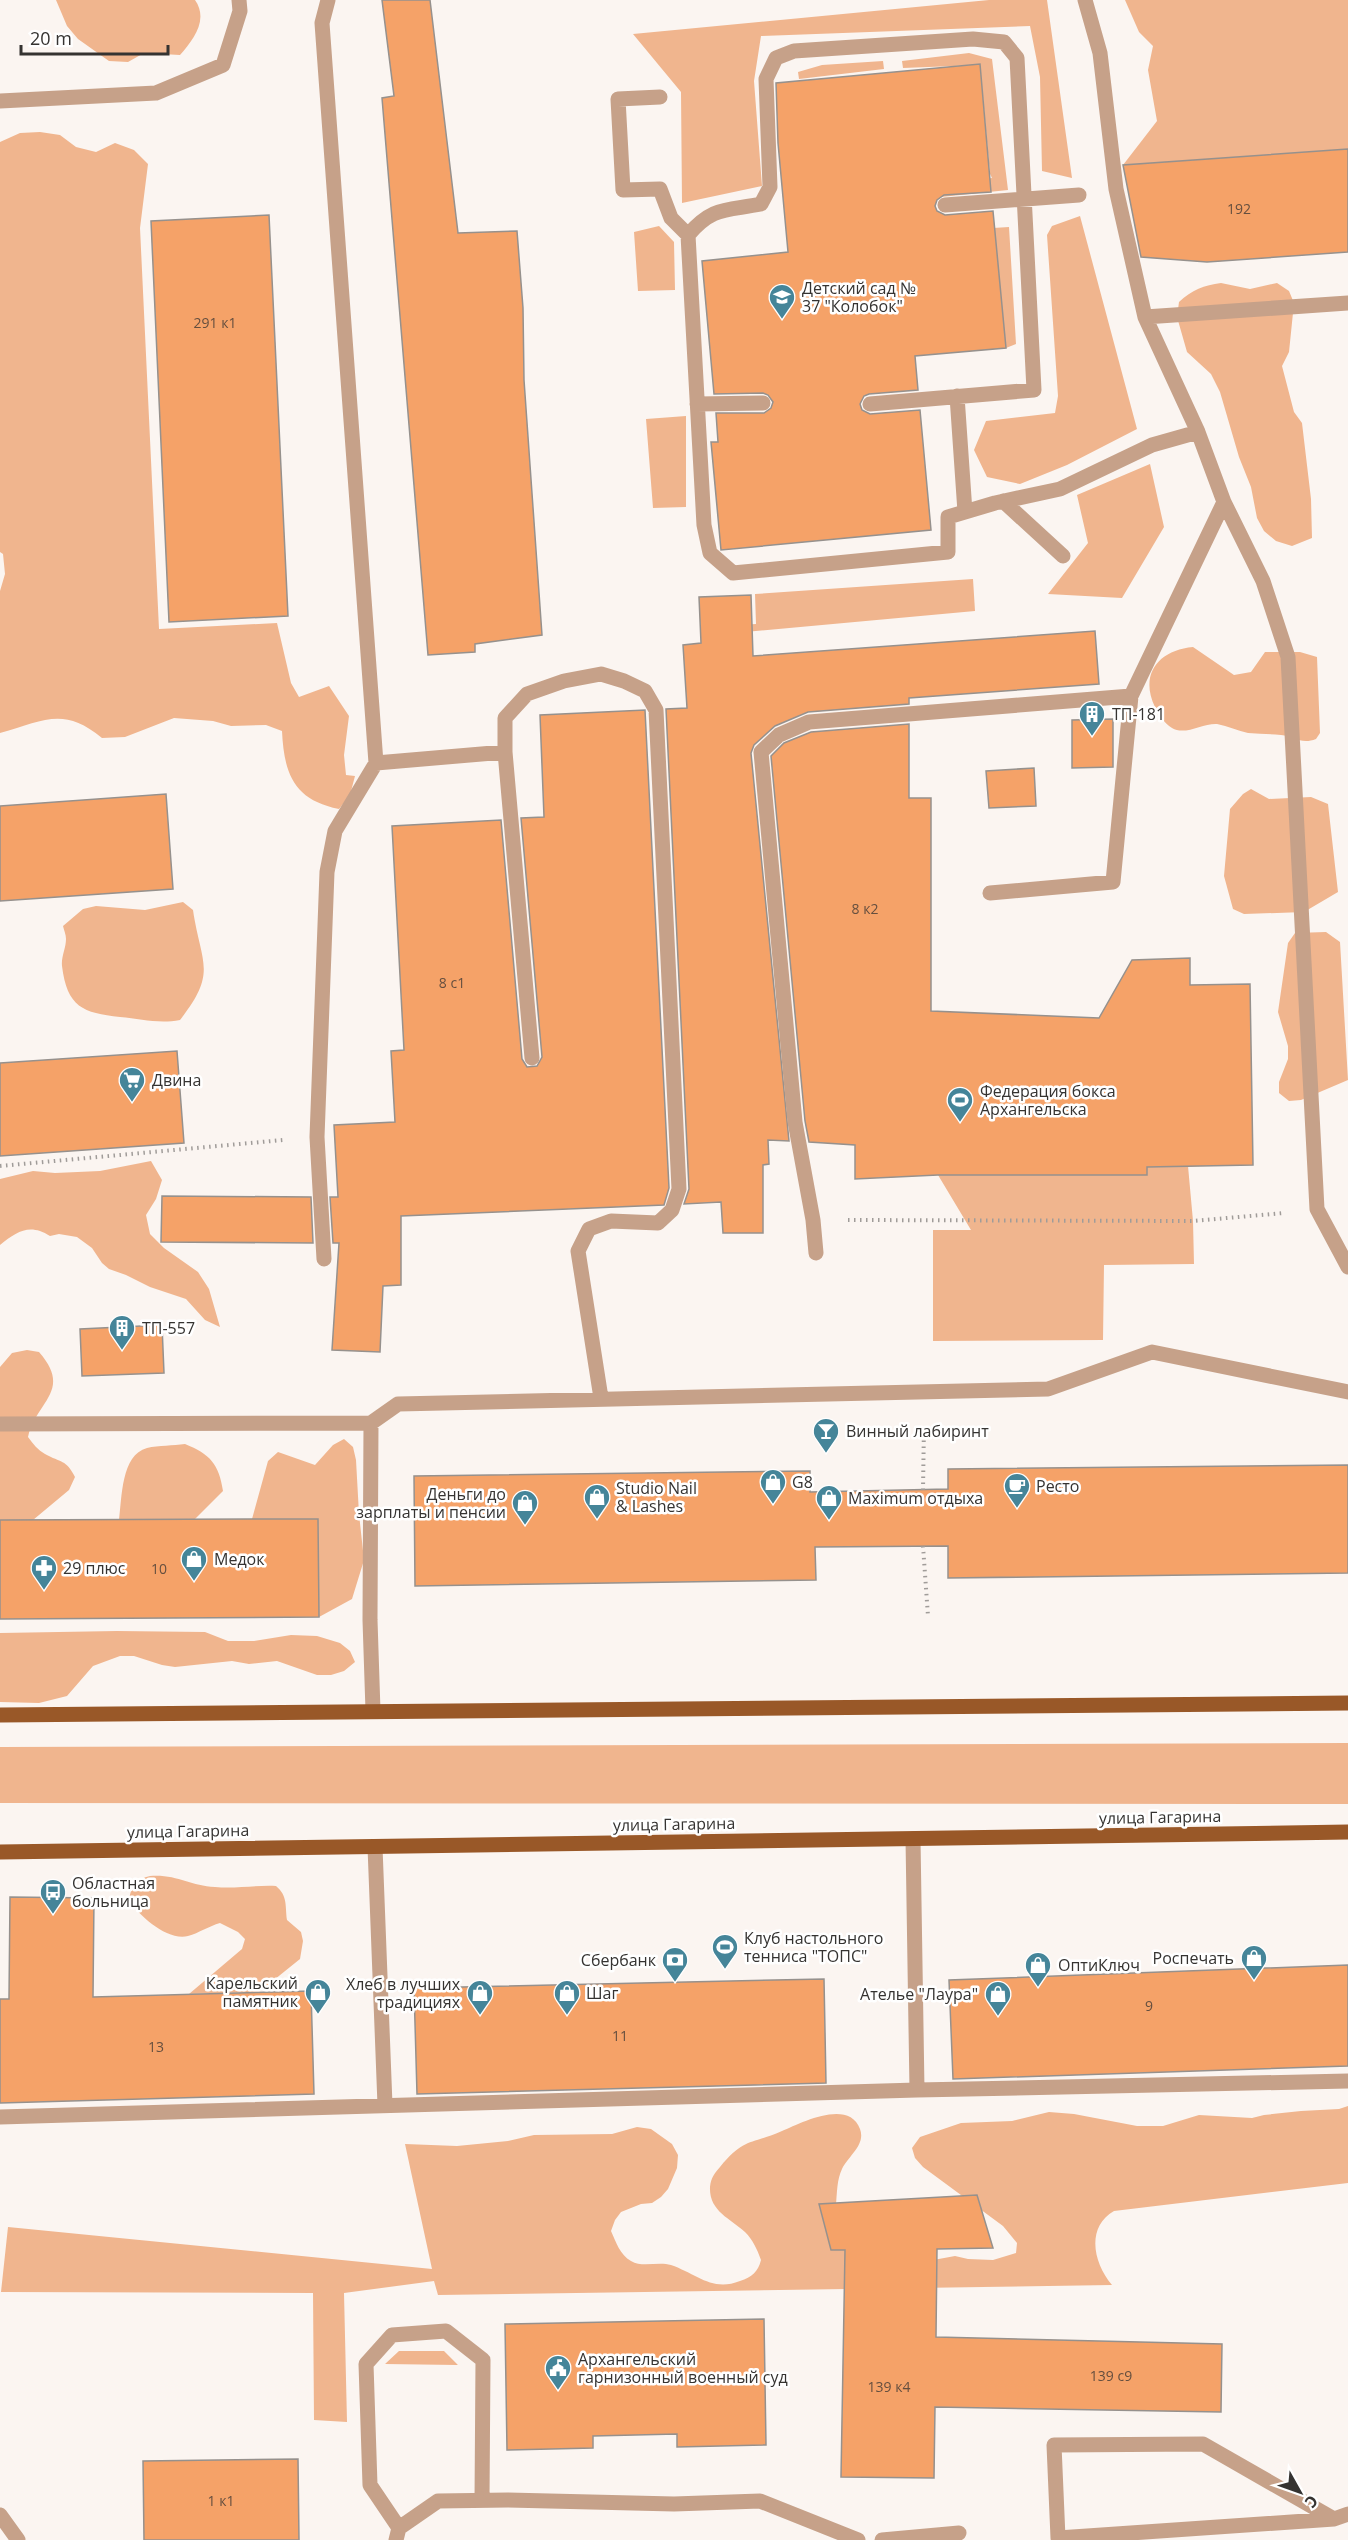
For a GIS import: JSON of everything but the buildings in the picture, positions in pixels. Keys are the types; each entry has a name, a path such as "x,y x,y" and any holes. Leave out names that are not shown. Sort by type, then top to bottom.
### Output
{"main road":[{"path":"0,1715 1348,1702"},
{"name":"улица Гагарина","path":"0,1852 1348,1832"}],"lane":[{"path":"0,101 156,93 223,65 240,11 239,0"},
{"path":"324,1259 317,1137 327,872 335,831 376,763 322,23 328,0"},
{"path":"1085,0 1100,53 1116,189 1145,316 1198,432 1224,502 1263,581 1288,657 1317,1209 1348,1267"},
{"path":"688,235 702,219 717,211 761,204 770,187 766,79 776,58 795,51 973,39 1004,42 1017,58 1034,390 870,404"},
{"path":"660,97 618,99 623,189 660,189 671,218 688,235 704,525 710,553 733,573 948,552 948,517 1003,501 1060,489 1152,445 1198,432"},
{"path":"945,205 1026,201 1079,195"},
{"path":"1145,316 1348,303"},
{"path":"957,396 965,512"},
{"path":"697,404 763,403"},
{"path":"1003,501 1063,556"},
{"path":"990,893 1113,882 1131,696 1224,502"},
{"path":"532,1058 505,752 505,718 527,694 564,681 602,674 645,691 656,710 679,1189 672,1210 658,1223 611,1221 589,1229 578,1251 601,1398"},
{"path":"816,1253 813,1220 795,1122 761,752 779,735 809,722 1131,696"},
{"path":"376,763 505,752"},
{"path":"0,1424 371,1423 398,1404 1048,1389 1152,1352 1348,1392"},
{"path":"371,1423 370,1620 373,1712"},
{"path":"913,1839 917,2090"},
{"path":"375,1847 385,2106"},
{"path":"0,2117 917,2090 1348,2081"},
{"path":"482,2500 483,2360 446,2331 392,2335 366,2364 370,2485 397,2534 438,2501 674,2504 760,2501 858,2540"},
{"path":"1203,2444 1341,2517 1058,2538 1054,2445 1203,2444"},
{"path":"0,2515 18,2540"},
{"path":"882,2540 959,2533"}],"path":[{"path":"0,1166 317,1137"},
{"path":"813,1220 1193,1221 1317,1209"},
{"path":"923,1490 924,1392"},
{"path":"923,1546 928,1616"}],"shaded area":[{"path":"56,0 195,0 199,7 200,22 190,43 180,55 144,53 128,62 109,61 78,39 67,26"},
{"path":"989,0 1047,0 1072,178 1042,171 1040,77 1030,26 761,36 754,81 762,186 682,203 681,92 633,34"},
{"path":"1125,0 1348,0 1348,149 1123,165 1157,121 1148,70 1153,46 1139,32"},
{"path":"969,53 992,59 1008,190 912,200 910,187 992,178 980,65 903,68 902,61"},
{"path":"883,61 884,69 799,79 798,72 822,65"},
{"path":"40,132 60,135 76,147 96,152 115,143 134,150 148,164 140,228 159,629 277,623 291,683 299,697 329,686 349,716 344,755 346,775 355,776 350,795 339,809 311,799 294,783 285,760 282,731 266,725 231,726 213,721 174,718 125,737 102,738 76,722 53,719 0,733 0,591 5,574 3,554 0,552 0,142 20,133"},
{"path":"1080,216 1137,429 1067,465 1020,484 987,477 974,450 986,421 1055,413 1058,396 1047,235 1052,226"},
{"path":"659,226 674,242 675,290 638,291 634,232"},
{"path":"1009,227 1016,344 1006,348 995,238 913,233"},
{"path":"1221,283 1250,289 1277,283 1289,291 1294,303 1289,352 1282,366 1294,412 1302,423 1311,499 1312,538 1292,546 1276,541 1264,531 1257,518 1251,487 1239,457 1220,392 1211,374 1187,352 1177,317 1179,302 1189,294 1209,285"},
{"path":"686,416 686,507 653,508 646,419"},
{"path":"1150,464 1164,527 1122,598 1048,594 1088,543 1077,495"},
{"path":"973,579 975,611 701,636 700,627 756,624 755,594"},
{"path":"1193,647 1234,675 1251,672 1265,652 1300,652 1317,657 1320,733 1316,739 1302,741 1281,735 1248,733 1217,724 1183,731 1169,726 1155,707 1149,684 1151,674 1155,666 1170,653"},
{"path":"1251,789 1269,799 1311,797 1328,804 1338,892 1304,912 1244,914 1233,909 1224,876 1230,809 1243,794"},
{"path":"183,902 193,910 204,967 199,990 180,1020 157,1021 96,1013 87,1010 73,999 64,980 62,966 66,939 63,926 83,909 96,906 145,910"},
{"path":"1326,932 1340,942 1348,1080 1301,1100 1289,1101 1279,1093 1279,1082 1288,1059 1288,1046 1278,1012 1288,943 1295,933"},
{"path":"151,1161 162,1180 156,1199 146,1215 150,1234 164,1248 198,1272 209,1289 220,1327 205,1320 186,1299 150,1287 109,1269 92,1248 77,1237 59,1234 50,1236 30,1229 12,1236 0,1245 0,1179 33,1171 55,1173 100,1171"},
{"path":"1188,1166 1194,1264 1104,1265 1103,1340 933,1341 933,1230 971,1230 938,1175 1146,1175 1147,1167"},
{"path":"27,1350 39,1352 49,1365 53,1377 53,1387 28,1437 42,1452 66,1464 75,1477 69,1490 33,1520 0,1520 0,1367 12,1353"},
{"path":"344,1439 353,1447 356,1460 364,1560 352,1599 319,1617 318,1519 252,1519 268,1461 278,1452 315,1465 333,1445"},
{"path":"185,1444 212,1461 219,1474 223,1491 195,1519 119,1520 124,1478 132,1459 138,1452 156,1446"},
{"path":"205,1632 228,1641 254,1641 291,1635 317,1636 340,1643 350,1651 355,1662 344,1671 331,1675 317,1675 277,1661 249,1664 232,1661 175,1667 134,1656 120,1656 93,1666 67,1696 39,1703 0,1702 0,1633"},
{"path":"1348,1743 1348,1804 0,1803 0,1747"},
{"path":"150,1876 168,1877 215,1887 276,1886 284,1897 287,1920 301,1932 303,1941 300,1959 259,1992 189,1994 242,1949 245,1939 238,1932 220,1923 192,1935 180,1937 155,1926 129,1901 135,1884"},
{"path":"1348,2106 1348,2183 1114,2211 1099,2226 1095,2246 1100,2266 1112,2285 438,2295 434,2281 344,2293 347,2422 314,2420 313,2293 1,2292 8,2227 432,2269 405,2144 457,2146 508,2141 534,2135 612,2134 637,2127 651,2129 672,2144 678,2155 677,2168 668,2189 661,2197 652,2203 641,2204 621,2212 615,2220 611,2231 619,2248 627,2258 636,2263 671,2265 713,2283 730,2284 751,2276 761,2260 748,2235 722,2213 713,2202 710,2187 714,2174 729,2157 748,2143 824,2115 835,2114 846,2115 854,2120 861,2135 859,2145 840,2173 836,2205 917,2263 955,2256 993,2260 1016,2253 1017,2243 1003,2226 923,2167 915,2158 912,2148 920,2137 961,2123 1012,2121 1049,2112 1074,2114 1137,2126 1163,2126 1199,2115 1252,2118 1301,2111 1339,2109"},
{"path":"399,2351 444,2351 458,2365 385,2364"}],"place":[{"name":"Детский сад № 37 \"Колобок\"","path":"782,320"},
{"name":"ТП-181","path":"1092,737"},
{"name":"Двина","path":"132,1103"},
{"name":"Федерация бокса Архангельска","path":"960,1123"},
{"name":"ТП-557","path":"122,1351"},
{"name":"Винный лабиринт","path":"826,1454"},
{"name":"G8","path":"773,1505"},
{"name":"Ресто","path":"1017,1509"},
{"name":"Studio Nail & Lashes","path":"597,1520"},
{"name":"Maximum отдыха","path":"829,1521"},
{"name":"Деньги до зарплаты и пенсии","path":"525,1526"},
{"name":"Медок","path":"194,1582"},
{"name":"29 плюс","path":"44,1591"},
{"name":"Областная больница","path":"53,1915"},
{"name":"Клуб настольного тенниса \"ТОПС\"","path":"725,1970"},
{"name":"Роспечать","path":"1254,1981"},
{"name":"Сбербанк","path":"675,1983"},
{"name":"ОптиКлюч","path":"1038,1988"},
{"name":"Карельский памятник","path":"318,2015"},
{"name":"Хлеб в лучших традициях","path":"480,2016"},
{"name":"Шаг","path":"567,2016"},
{"name":"Ателье \"Лаура\"","path":"998,2017"},
{"name":"Архангельский гарнизонный военный суд","path":"558,2391"}]}
